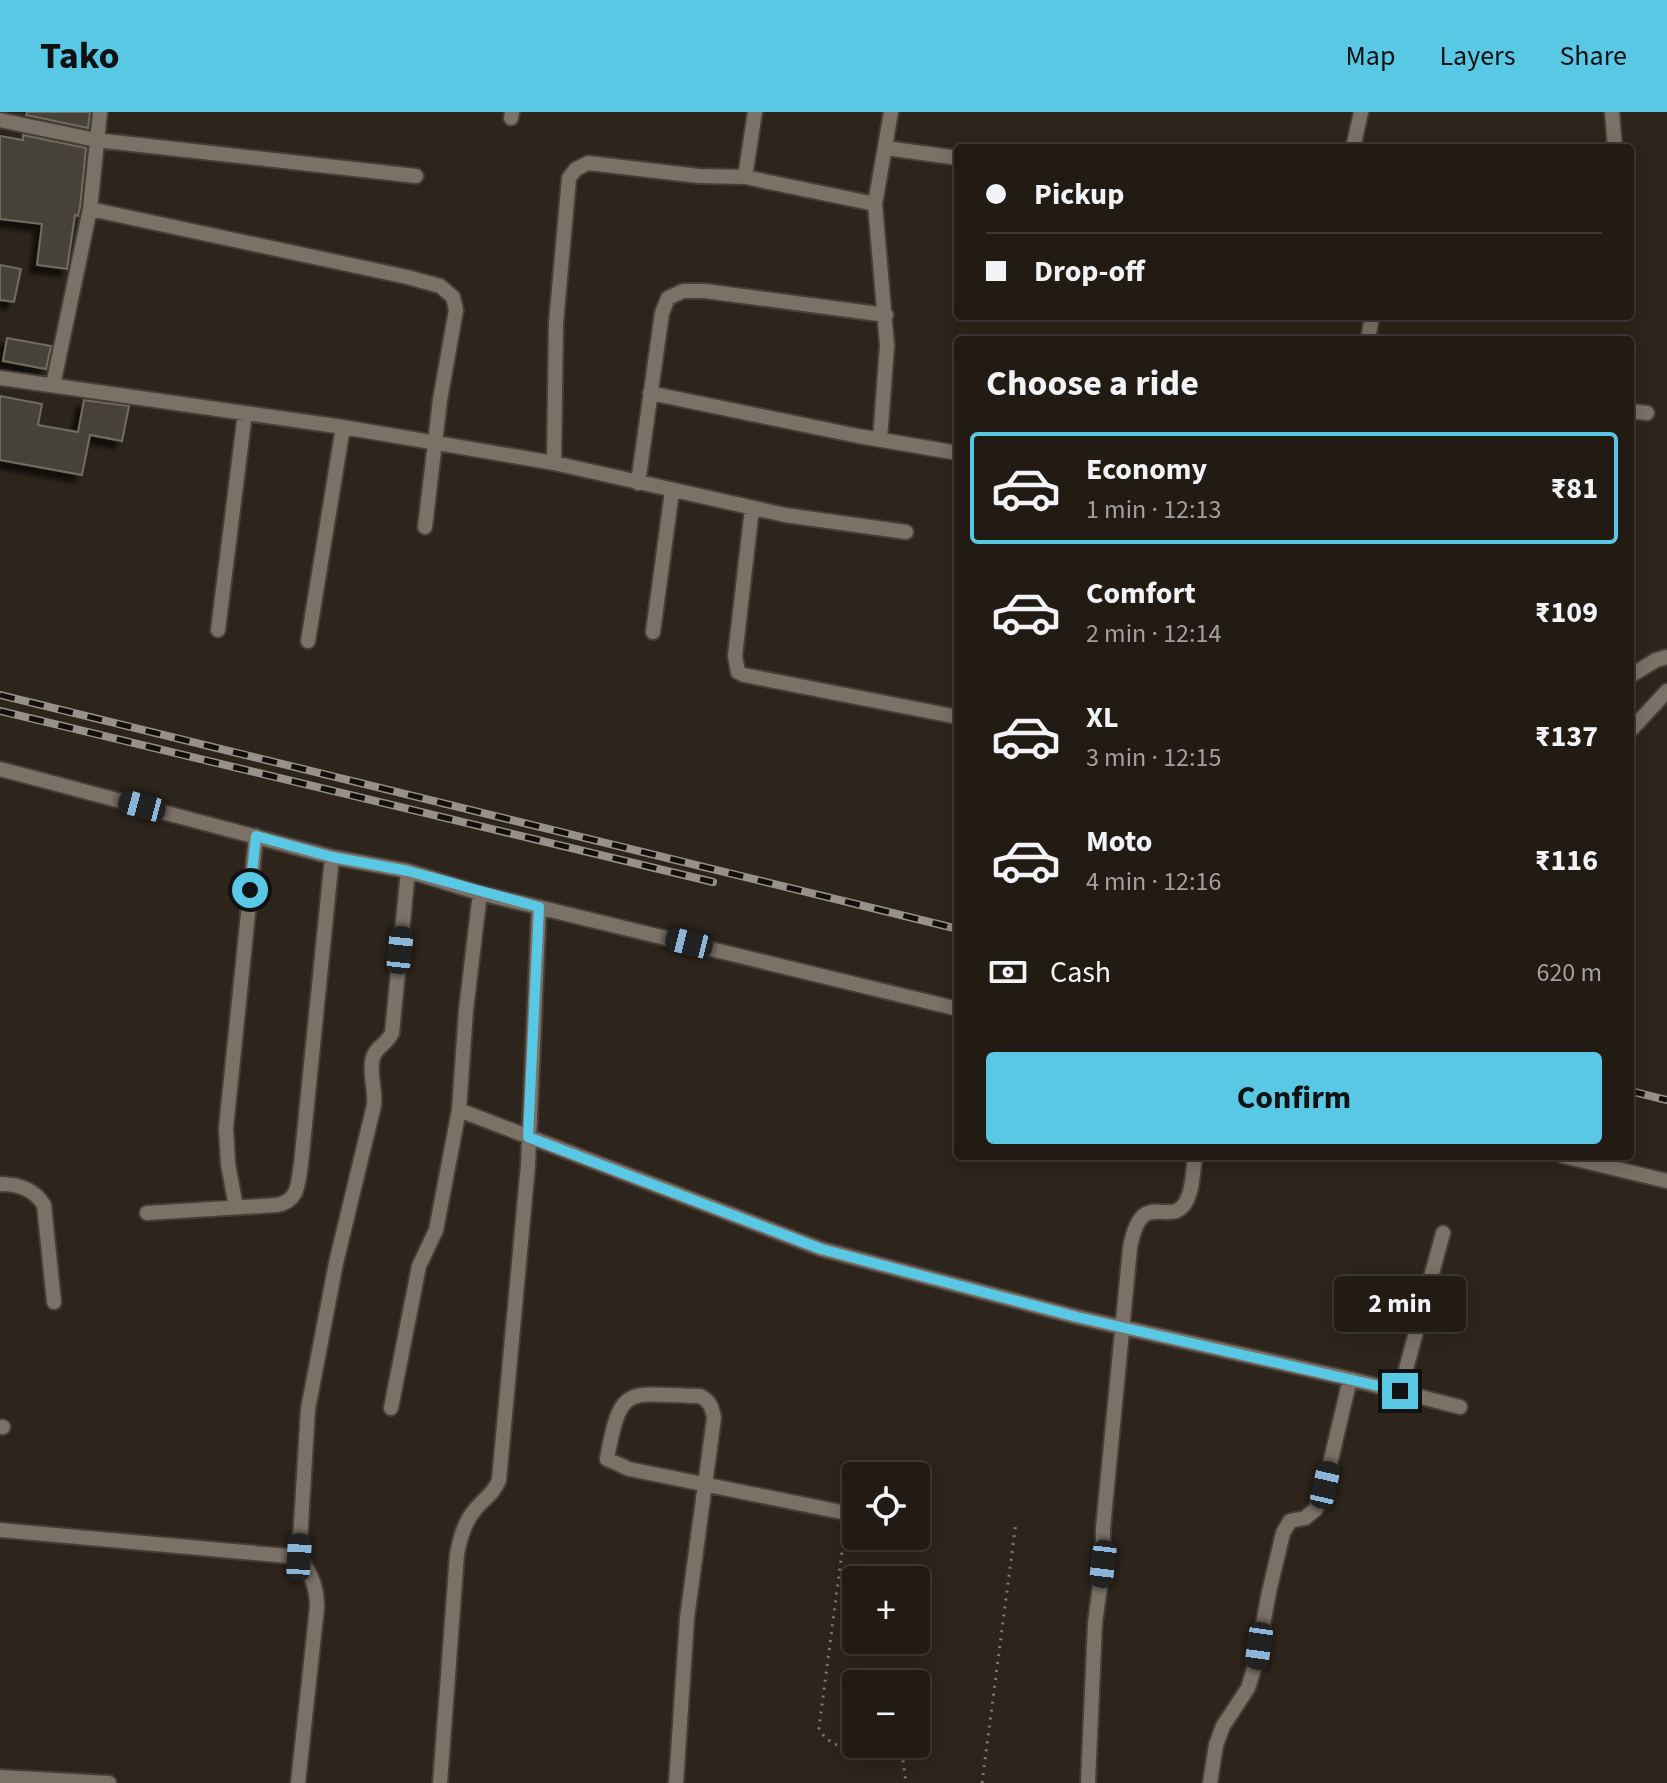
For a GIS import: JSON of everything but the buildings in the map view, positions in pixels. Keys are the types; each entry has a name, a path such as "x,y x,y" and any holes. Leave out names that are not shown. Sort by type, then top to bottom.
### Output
{"street":[{"path":"53,385 90,209 100,112"},
{"path":"745,177 755,112"},
{"path":"880,439 887,346 875,204 891,112"},
{"path":"1354,144 1361,112"},
{"path":"1612,112 1615,144"},
{"path":"0,120 96,140 416,176"},
{"path":"886,148 954,157"},
{"path":"554,463 556,323 569,178 576,169 588,163 699,176 745,177 875,204"},
{"path":"90,209 407,277 440,286 453,297 456,310 434,444 425,527"},
{"path":"638,483 662,313 668,298 683,291 705,291 886,315"},
{"path":"0,378 343,427 554,463 672,491 827,522 906,532"},
{"path":"650,393 954,452"},
{"path":"1634,411 1647,413"},
{"path":"218,630 245,413"},
{"path":"308,641 343,427"},
{"path":"653,632 672,491"},
{"path":"752,508 735,656 738,672 954,716"},
{"path":"1634,674 1667,657"},
{"path":"1634,727 1667,691"},
{"path":"0,769 332,857 408,871 480,893 954,1008"},
{"path":"236,1207 228,1164 226,1128 256,836"},
{"path":"147,1213 277,1205 288,1203 295,1197 332,857"},
{"path":"298,1783 317,1607 317,1591 311,1573 299,1557 308,1409 336,1263 374,1105 375,1053 389,1041 392,1033 408,871"},
{"path":"391,1408 419,1266 436,1230 459,1110 466,1010 480,893"},
{"path":"440,1783 457,1554 467,1520 495,1490 499,1480 528,1165 539,907"},
{"path":"459,1110 821,1249 1022,1303 1460,1407"},
{"path":"1088,1783 1095,1623 1133,1229 1141,1217 1153,1211 1175,1211 1183,1206 1194,1160"},
{"path":"1580,1160 1667,1181"},
{"path":"0,1184 23,1187 37,1195 44,1205 54,1302"},
{"path":"1400,1391 1443,1233"},
{"path":"1210,1783 1216,1745 1223,1726 1248,1688 1256,1662 1283,1533 1290,1521 1305,1518 1316,1509 1325,1485 1350,1379"},
{"path":"676,1783 687,1618 706,1483 714,1418 712,1407 700,1396 638,1395 626,1399 614,1421 607,1459 629,1469 706,1483 842,1512"},
{"path":"0,1530 299,1557"},
{"path":"0,1777 109,1783"}],"path":[{"path":"982,1783 1016,1522"},
{"path":"846,1550 819,1728 824,1739 834,1745 896,1753 903,1760 906,1783"}],"railway":[{"path":"0,695 954,928"},
{"path":"0,711 713,882"},
{"path":"1634,1092 1667,1100"}],"route":[{"path":"250,890 256,836 332,857 408,871 539,907 528,1137 821,1249 1077,1317 1400,1391"}]}
